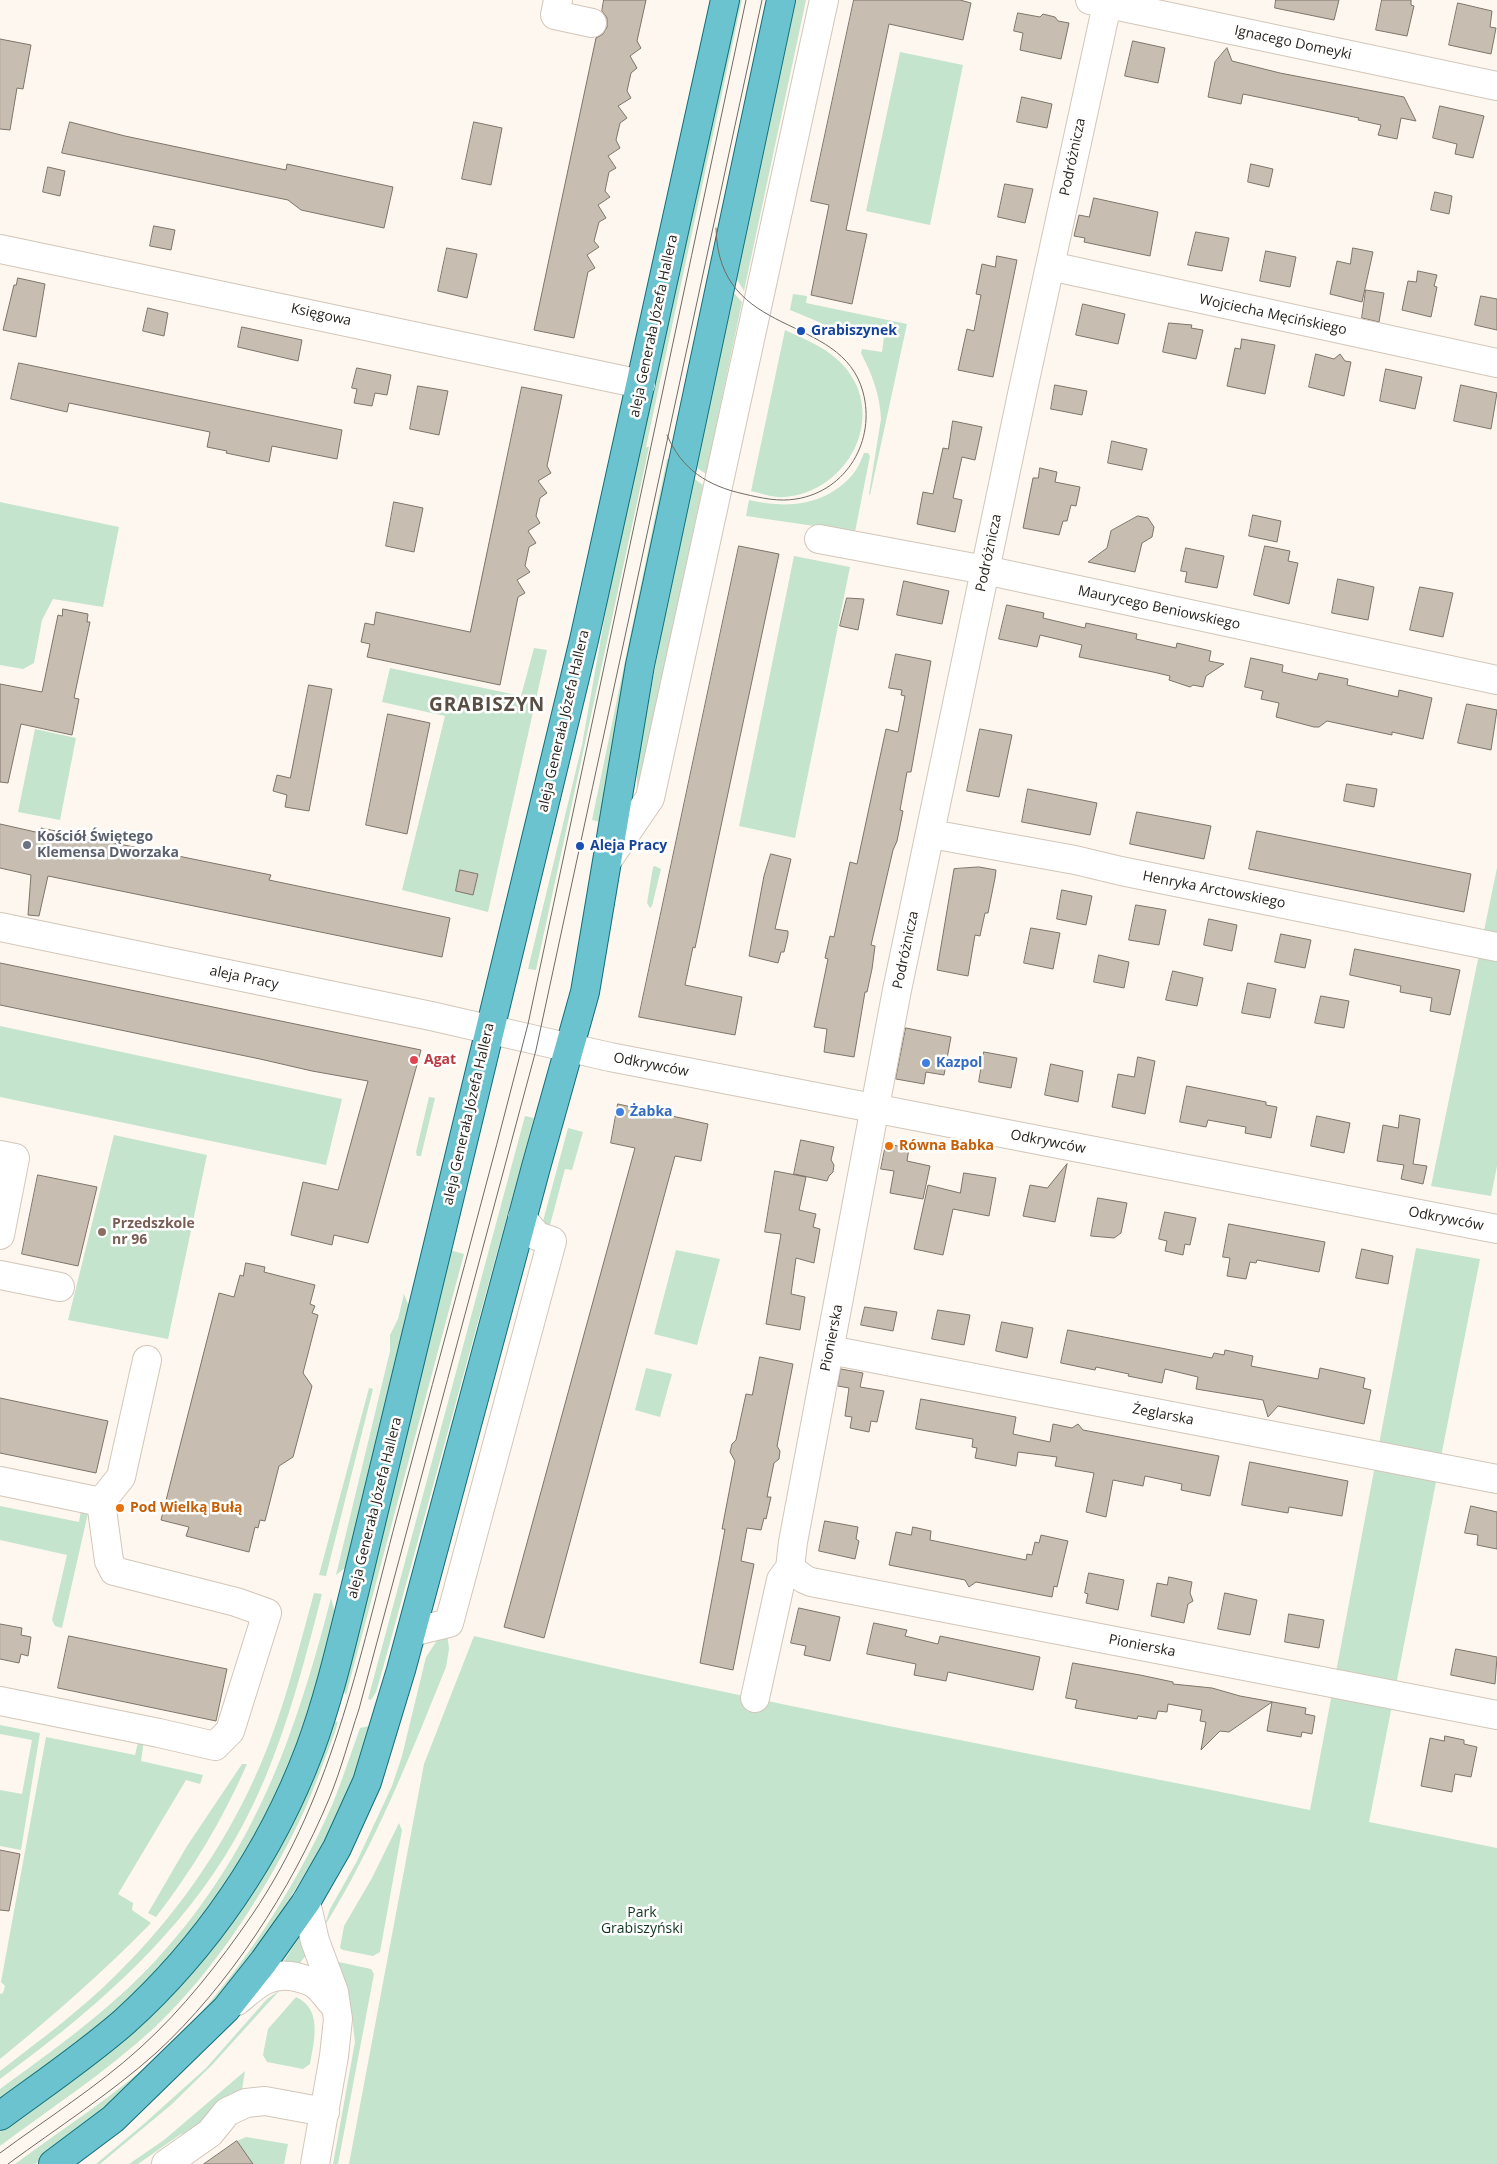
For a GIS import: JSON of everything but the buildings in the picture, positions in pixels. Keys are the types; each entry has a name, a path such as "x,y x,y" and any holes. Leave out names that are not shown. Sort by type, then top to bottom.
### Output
{"main road":[{"name":"aleja Generała Józefa Hallera","path":"0,2116 77,2061 124,2021 172,1975 212,1927 271,1836 292,1792 322,1715 339,1652 488,1030 584,640 725,0"},
{"path":"53,2164 112,2119 226,2009 306,1902 337,1848 367,1782 412,1632 522,1218 571,1048 585,992 640,665 781,0"}],"street":[{"path":"558,0 555,15 592,23"},
{"path":"609,858 650,798 824,0"},
{"name":"Ignacego Domeyki","path":"1101,1 1497,86"},
{"name":"Podróżnicza","path":"875,1108 897,990 1050,266 1101,1"},
{"name":"Księgowa","path":"0,248 641,384"},
{"name":"Wojciecha Męcińskiego","path":"1050,266 1497,363"},
{"name":"Maurycego Beniowskiego","path":"819,539 985,570 1497,680"},
{"name":"Henryka Arctowskiego","path":"931,834 1075,860 1497,948"},
{"name":"aleja Pracy","path":"0,927 393,1008 571,1048"},
{"name":"Odkrywców","path":"571,1048 1497,1229"},
{"name":"Pionierska","path":"755,1698 781,1580 790,1568 875,1108"},
{"path":"0,1155 15,1158 0,1234"},
{"path":"412,1632 449,1622 552,1240 537,1236 522,1218"},
{"path":"0,1274 60,1287"},
{"name":"Żeglarska","path":"830,1350 1497,1479"},
{"path":"0,1701 215,1746 230,1731 267,1612 236,1602 114,1571 109,1561 101,1502 121,1477 147,1360"},
{"path":"0,1482 101,1502"},
{"name":"Pionierska","path":"790,1568 797,1575 811,1582 1497,1715"},
{"path":"306,1902 315,1941 334,1992 338,2019 315,2164"},
{"path":"226,2009 259,1983 276,1975 308,1980 316,1984 336,2007"},
{"path":"166,2164 210,2133 227,2112 246,2103 265,2101 324,2112"}],"green space":[{"path":"738,0 742,0 646,447 649,447 536,970 528,969 582,745 608,598"},
{"path":"795,0 806,0 744,291 736,278"},
{"path":"900,52 963,65 930,225 866,211"},
{"path":"733,292 742,302 706,474 696,467"},
{"path":"793,294 807,296 806,303 907,324 870,495 881,419 875,385 861,353 862,349 882,352 885,328 863,324 862,337 845,337 819,322 790,310"},
{"path":"785,330 831,354 844,366 857,386 862,407 861,428 855,448 843,467 827,481 807,492 781,497 768,496 751,491"},
{"path":"864,453 868,453 870,456 855,532 746,516 749,500 763,503 791,504 818,499 831,493 853,474"},
{"path":"667,459 670,459 636,617 601,822 592,820"},
{"path":"693,478 703,485 638,787 637,805 637,775 640,750 670,586"},
{"path":"0,502 119,527 103,607 53,599 42,620 34,663 23,669 0,665"},
{"path":"794,556 850,567 795,838 739,826"},
{"path":"534,648 547,650 488,912 402,890 445,716 382,702 390,668 521,696"},
{"path":"35,729 76,738 60,820 18,812"},
{"path":"653,867 661,869 650,908 647,903"},
{"path":"1497,868 1497,1166 1491,1196 1431,1186"},
{"path":"0,1026 342,1099 326,1165 0,1097"},
{"path":"429,1097 435,1098 421,1156 417,1156 416,1152"},
{"path":"525,1116 534,1118 383,1668 376,1692 371,1700 368,1699"},
{"path":"568,1128 583,1132 572,1170 565,1169 550,1225 546,1227 542,1225"},
{"path":"114,1135 207,1155 168,1339 68,1320"},
{"name":"Park Grabiszyński","path":"1416,1248 1480,1259 1369,1822 1497,1848 1497,2164 349,2164 424,1764 474,1636 787,1705 1310,1810"},
{"path":"450,1250 464,1254 346,1695 342,1688"},
{"path":"676,1250 720,1259 697,1345 654,1334"},
{"path":"404,1294 408,1304 408,1311 346,1567 336,1575 390,1351 390,1335 398,1319"},
{"path":"646,1368 672,1374 660,1417 635,1410"},
{"path":"369,1388 373,1389 326,1576 319,1575"},
{"path":"0,1506 79,1522 81,1510 88,1513 62,1628 55,1626 52,1620 67,1555 0,1540"},
{"path":"314,1593 322,1594 284,1729 258,1794 243,1826 225,1856 178,1920 123,1978 94,2005 0,2079 0,2071 89,2000 117,1974 158,1930 212,1857 228,1831 265,1755 288,1686"},
{"path":"331,1598 335,1613 294,1750 279,1787 261,1823 242,1858 220,1892 170,1955 114,2012 72,2047 0,2100 0,2089 102,2012 157,1959 191,1918 220,1877 246,1834 286,1745 317,1649"},
{"path":"447,1632 449,1649 446,1667 419,1734 376,1832 324,1927 330,1909 357,1861 392,1786 402,1756 426,1657 436,1642"},
{"path":"333,1721 338,1722 335,1732 309,1800 291,1838 239,1926 198,1981 176,2006 135,2045 0,2146 0,2132 124,2038"},
{"path":"0,1725 40,1733 21,1850 0,1846 0,1790 22,1794 32,1740 0,1734"},
{"path":"374,1725 324,1842 268,1934 224,1992 147,2073 74,2134 35,2164 15,2164 146,2067 189,2026 214,1997 238,1967 281,1903 318,1836 344,1775 360,1728"},
{"path":"46,1737 135,1755 139,1738 144,1740 141,1761 203,1775 200,1784 186,1780 118,1894 133,1903 132,1910 151,1923 115,1959 0,2059 0,1994 3,1993 5,1986 1,1982"},
{"path":"242,1764 247,1764 238,1784 195,1862 156,1917 148,1913 187,1846"},
{"path":"399,1823 402,1830 380,1952 373,1956 343,1950 340,1948 344,1926 372,1878"},
{"path":"301,1935 307,1954 300,1963 283,1962"},
{"path":"334,1961 371,1969 374,1974 338,2164 333,2164 355,2042 350,2001"},
{"path":"280,1990 212,2065 171,2105 100,2164 96,2164 206,2068 267,1999"},
{"path":"296,1997 305,2002 310,2009 315,2026 310,2064 303,2069 267,2062 263,2055 268,2029"},
{"path":"245,2071 241,2096 194,2136 181,2134 138,2164 129,2164 164,2140"},
{"path":"246,2137 288,2144 284,2164 253,2164 237,2141"}],"tram line":[{"path":"0,2153 124,2062 171,2018 200,1985 252,1915 281,1868 305,1819 325,1769 343,1717 358,1664 528,1024 746,0"},
{"path":"8,2164 102,2097 138,2068 183,2027 208,1998 233,1967 277,1902 314,1833 337,1777 359,1709 536,1050 762,0"},
{"path":"667,435 680,458 688,467 708,481 731,491 777,500 796,499 814,494 830,486 854,461 861,445 865,428 866,410 863,392 850,366 831,348 758,308 737,290 722,264 716,228"}],"place":[{"name":"Grabiszynek","path":"801,331"},
{"name":"Kościół Świętego Klemensa Dworzaka","path":"27,845"},
{"name":"Aleja Pracy","path":"580,846"},
{"name":"Agat","path":"414,1060"},
{"name":"Kazpol","path":"926,1063"},
{"name":"Żabka","path":"620,1112"},
{"name":"Równa Babka","path":"889,1146"},
{"name":"Przedszkole nr 96","path":"102,1232"},
{"name":"Pod Wielką Bułą","path":"120,1508"}],"district":[{"name":"GRABISZYN","path":"487,706"}]}
